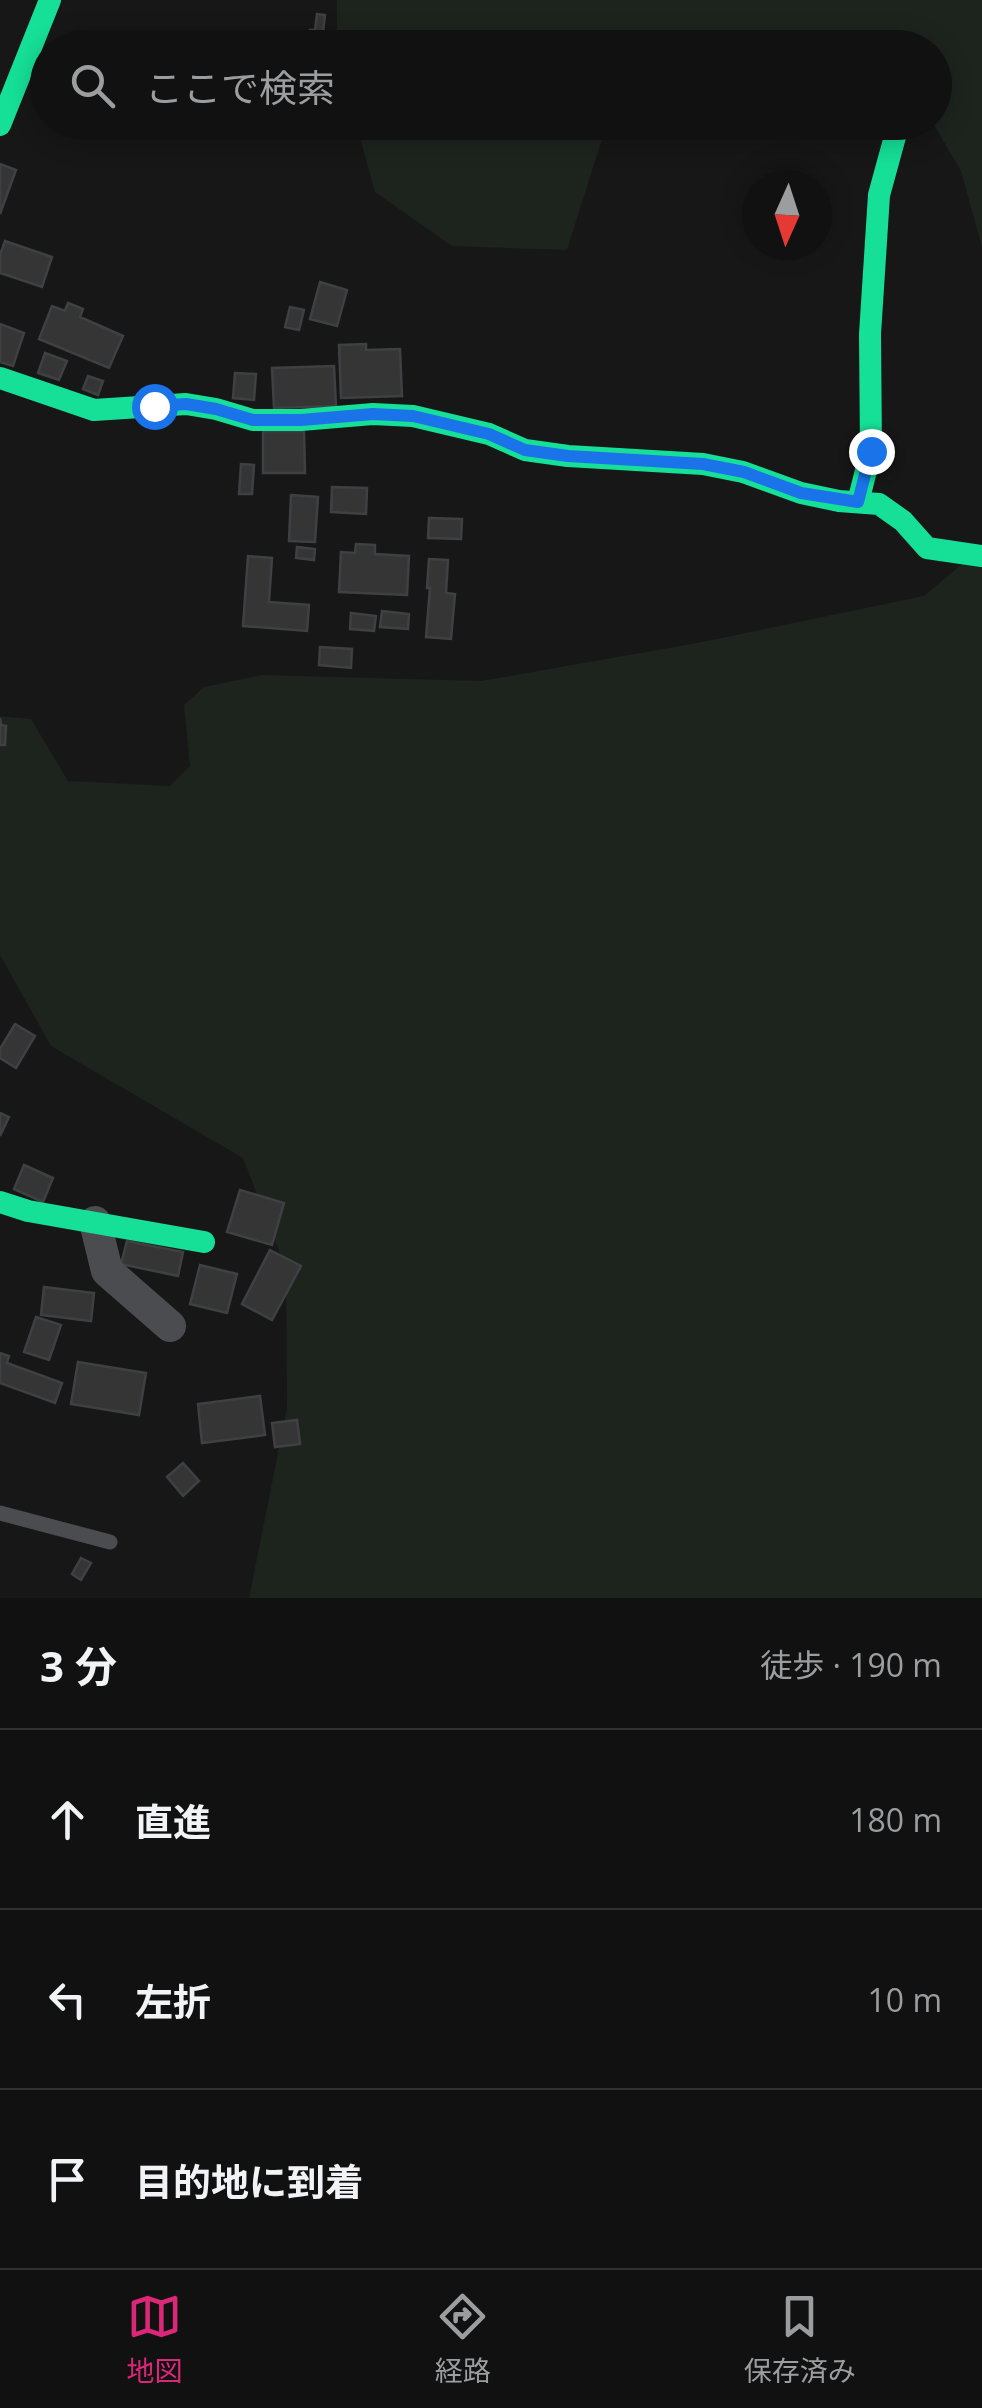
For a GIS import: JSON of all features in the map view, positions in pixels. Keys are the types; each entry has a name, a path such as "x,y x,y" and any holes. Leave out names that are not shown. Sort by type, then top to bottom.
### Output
{"street":[{"path":"38,30 50,0"},
{"path":"0,125 30,50"},
{"path":"858,502 871,451 870,334 879,195 895,140"},
{"path":"0,378 94,410 186,404 253,420 413,416 489,434 525,450 703,464 744,472 801,493 879,504 903,521 927,548 982,556"},
{"path":"0,1202 28,1211 204,1242"},
{"path":"96,1222 108,1271 170,1326"}],"lane":[{"path":"0,1512 110,1542"}],"shaded area":[{"path":"337,0 982,0 982,247 961,171 943,140 952,140 952,30 337,30"},
{"path":"361,140 602,140 567,250 452,246 375,192"},
{"path":"982,547 982,1598 249,1598 287,1408 286,1269 243,1158 51,1046 0,955 0,716 31,719 68,781 170,786 190,766 184,705 204,687 262,675 481,681 697,643 924,596"}],"building":[{"path":"317,14 325,15 323,30 315,30"},
{"path":"0,164 16,170 0,214"},
{"path":"5,241 52,257 42,287 0,273"},
{"path":"320,282 347,290 337,326 310,319"},
{"path":"68,303 83,309 80,317 123,336 109,368 39,339 52,306 65,311"},
{"path":"290,307 304,310 299,330 285,327"},
{"path":"0,324 24,333 13,366 0,362"},
{"path":"366,344 366,350 400,349 402,396 341,398 339,345"},
{"path":"45,353 67,361 59,380 38,373"},
{"path":"334,366 336,406 274,408 272,368"},
{"path":"235,373 256,374 254,400 233,398"},
{"path":"88,376 103,381 98,395 83,389"},
{"path":"263,431 304,431 305,473 263,473"},
{"path":"241,464 254,465 252,494 239,494"},
{"path":"332,487 367,488 366,514 331,512"},
{"path":"291,495 318,497 315,542 289,541"},
{"path":"429,518 462,519 461,539 428,538"},
{"path":"356,544 375,545 375,554 409,556 407,595 339,592 341,552 355,553"},
{"path":"297,547 315,549 314,560 296,558"},
{"path":"248,556 272,558 269,602 309,605 307,631 243,626"},
{"path":"429,559 448,560 446,593 455,594 451,639 426,637"},
{"path":"382,611 409,614 408,629 380,627"},
{"path":"351,613 376,616 374,631 350,629"},
{"path":"320,647 352,649 351,668 319,665"},
{"path":"0,718 1,725 6,726 5,745 0,745"},
{"path":"15,1024 35,1036 16,1068 0,1058 0,1049"},
{"path":"0,1113 9,1117 0,1136"},
{"path":"24,1165 53,1178 43,1202 14,1189"},
{"path":"240,1190 284,1203 272,1245 227,1232"},
{"path":"127,1241 183,1252 178,1276 121,1264"},
{"path":"270,1250 301,1266 272,1320 242,1304"},
{"path":"200,1265 237,1274 227,1313 190,1304"},
{"path":"44,1287 94,1293 91,1321 41,1315"},
{"path":"36,1317 61,1325 49,1360 24,1352"},
{"path":"0,1353 9,1356 7,1363 62,1383 55,1403 0,1383"},
{"path":"78,1362 146,1373 139,1415 71,1404"},
{"path":"260,1396 265,1435 202,1443 198,1404"},
{"path":"297,1420 300,1444 275,1447 272,1423"},
{"path":"183,1463 199,1481 183,1496 167,1477"},
{"path":"81,1558 91,1563 81,1580 72,1574"}],"traffic: fast":[{"path":"38,30 50,0"},
{"path":"0,125 30,50"},
{"path":"858,502 871,451 870,334 879,195 894,140"},
{"path":"0,378 94,410 186,404 253,420 413,416 489,434 525,450 703,464 743,472 801,493 879,504 903,521 927,548 982,556"},
{"path":"0,1202 28,1211 204,1242"}],"route":[{"path":"154,406 186,404 253,420 413,416 489,434 525,450 703,464 744,472 801,493 858,502 871,451"}]}
